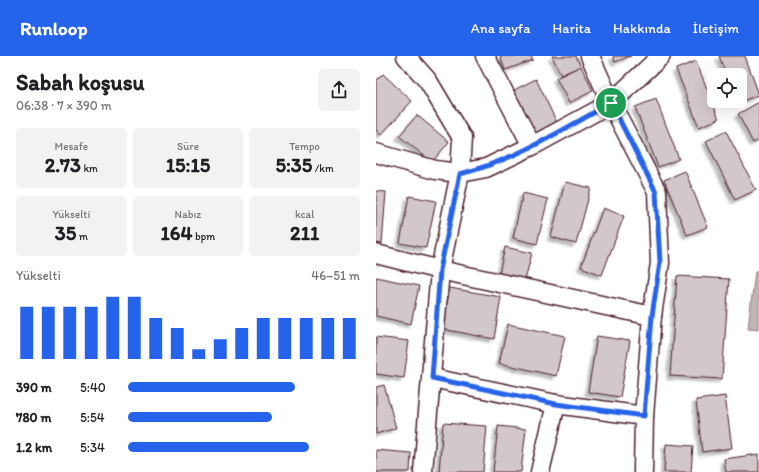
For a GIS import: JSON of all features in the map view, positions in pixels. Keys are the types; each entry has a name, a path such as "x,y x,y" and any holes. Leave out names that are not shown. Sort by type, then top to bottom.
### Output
{"street":[{"path":"406,56 428,81 462,138 460,174 440,270 423,472"},
{"path":"485,56 532,146"},
{"path":"590,56 611,103 656,192 660,262 652,316 644,416 643,472"},
{"path":"376,153 435,170 460,174 486,168 532,146 611,103 661,56"},
{"path":"376,254 440,270 652,316"},
{"path":"432,378 556,404 644,416"},
{"path":"540,472 556,404"}],"shaded area":[{"path":"755,271 759,271 759,329 748,328"}],"building":[{"path":"500,56 531,56 533,60 505,70"},
{"path":"552,56 576,56 581,66 561,75"},
{"path":"613,56 631,56 615,62"},
{"path":"719,56 745,56 759,95 747,99 747,68 723,68"},
{"path":"696,61 707,89 707,108 715,108 719,119 699,127 676,69"},
{"path":"581,66 593,91 569,103 556,78"},
{"path":"383,74 412,101 381,135 376,130 376,81"},
{"path":"536,79 557,123 534,134 514,90"},
{"path":"656,99 679,159 658,167 635,107"},
{"path":"759,102 759,139 753,143 738,114"},
{"path":"417,115 449,142 432,162 399,136"},
{"path":"726,131 756,190 735,200 706,141"},
{"path":"685,171 708,227 687,235 664,180"},
{"path":"565,182 591,188 576,244 551,237"},
{"path":"376,191 386,192 382,244 376,243"},
{"path":"523,193 548,199 537,244 513,238"},
{"path":"409,196 436,201 426,248 400,243"},
{"path":"603,208 624,216 602,275 581,267"},
{"path":"505,247 532,253 525,280 499,274"},
{"path":"677,276 729,279 722,379 670,376"},
{"path":"376,277 419,286 411,324 376,316"},
{"path":"450,288 501,297 494,339 442,329"},
{"path":"508,324 565,336 556,376 499,363"},
{"path":"597,336 630,341 620,397 588,392"},
{"path":"376,337 409,341 404,378 376,374"},
{"path":"384,385 396,428 376,434 376,387"},
{"path":"725,396 732,448 702,452 696,400"},
{"path":"443,423 487,426 483,472 439,472"},
{"path":"498,426 526,429 521,472 493,472"},
{"path":"666,444 693,446 691,472 664,472"},
{"path":"376,450 411,453 410,472 376,472"},
{"path":"759,454 759,472 726,472 724,459"}],"route":[{"path":"611,103 656,192 660,262 652,316 644,416 556,404 432,378 440,270 460,174 486,168 532,146 611,103"}]}
